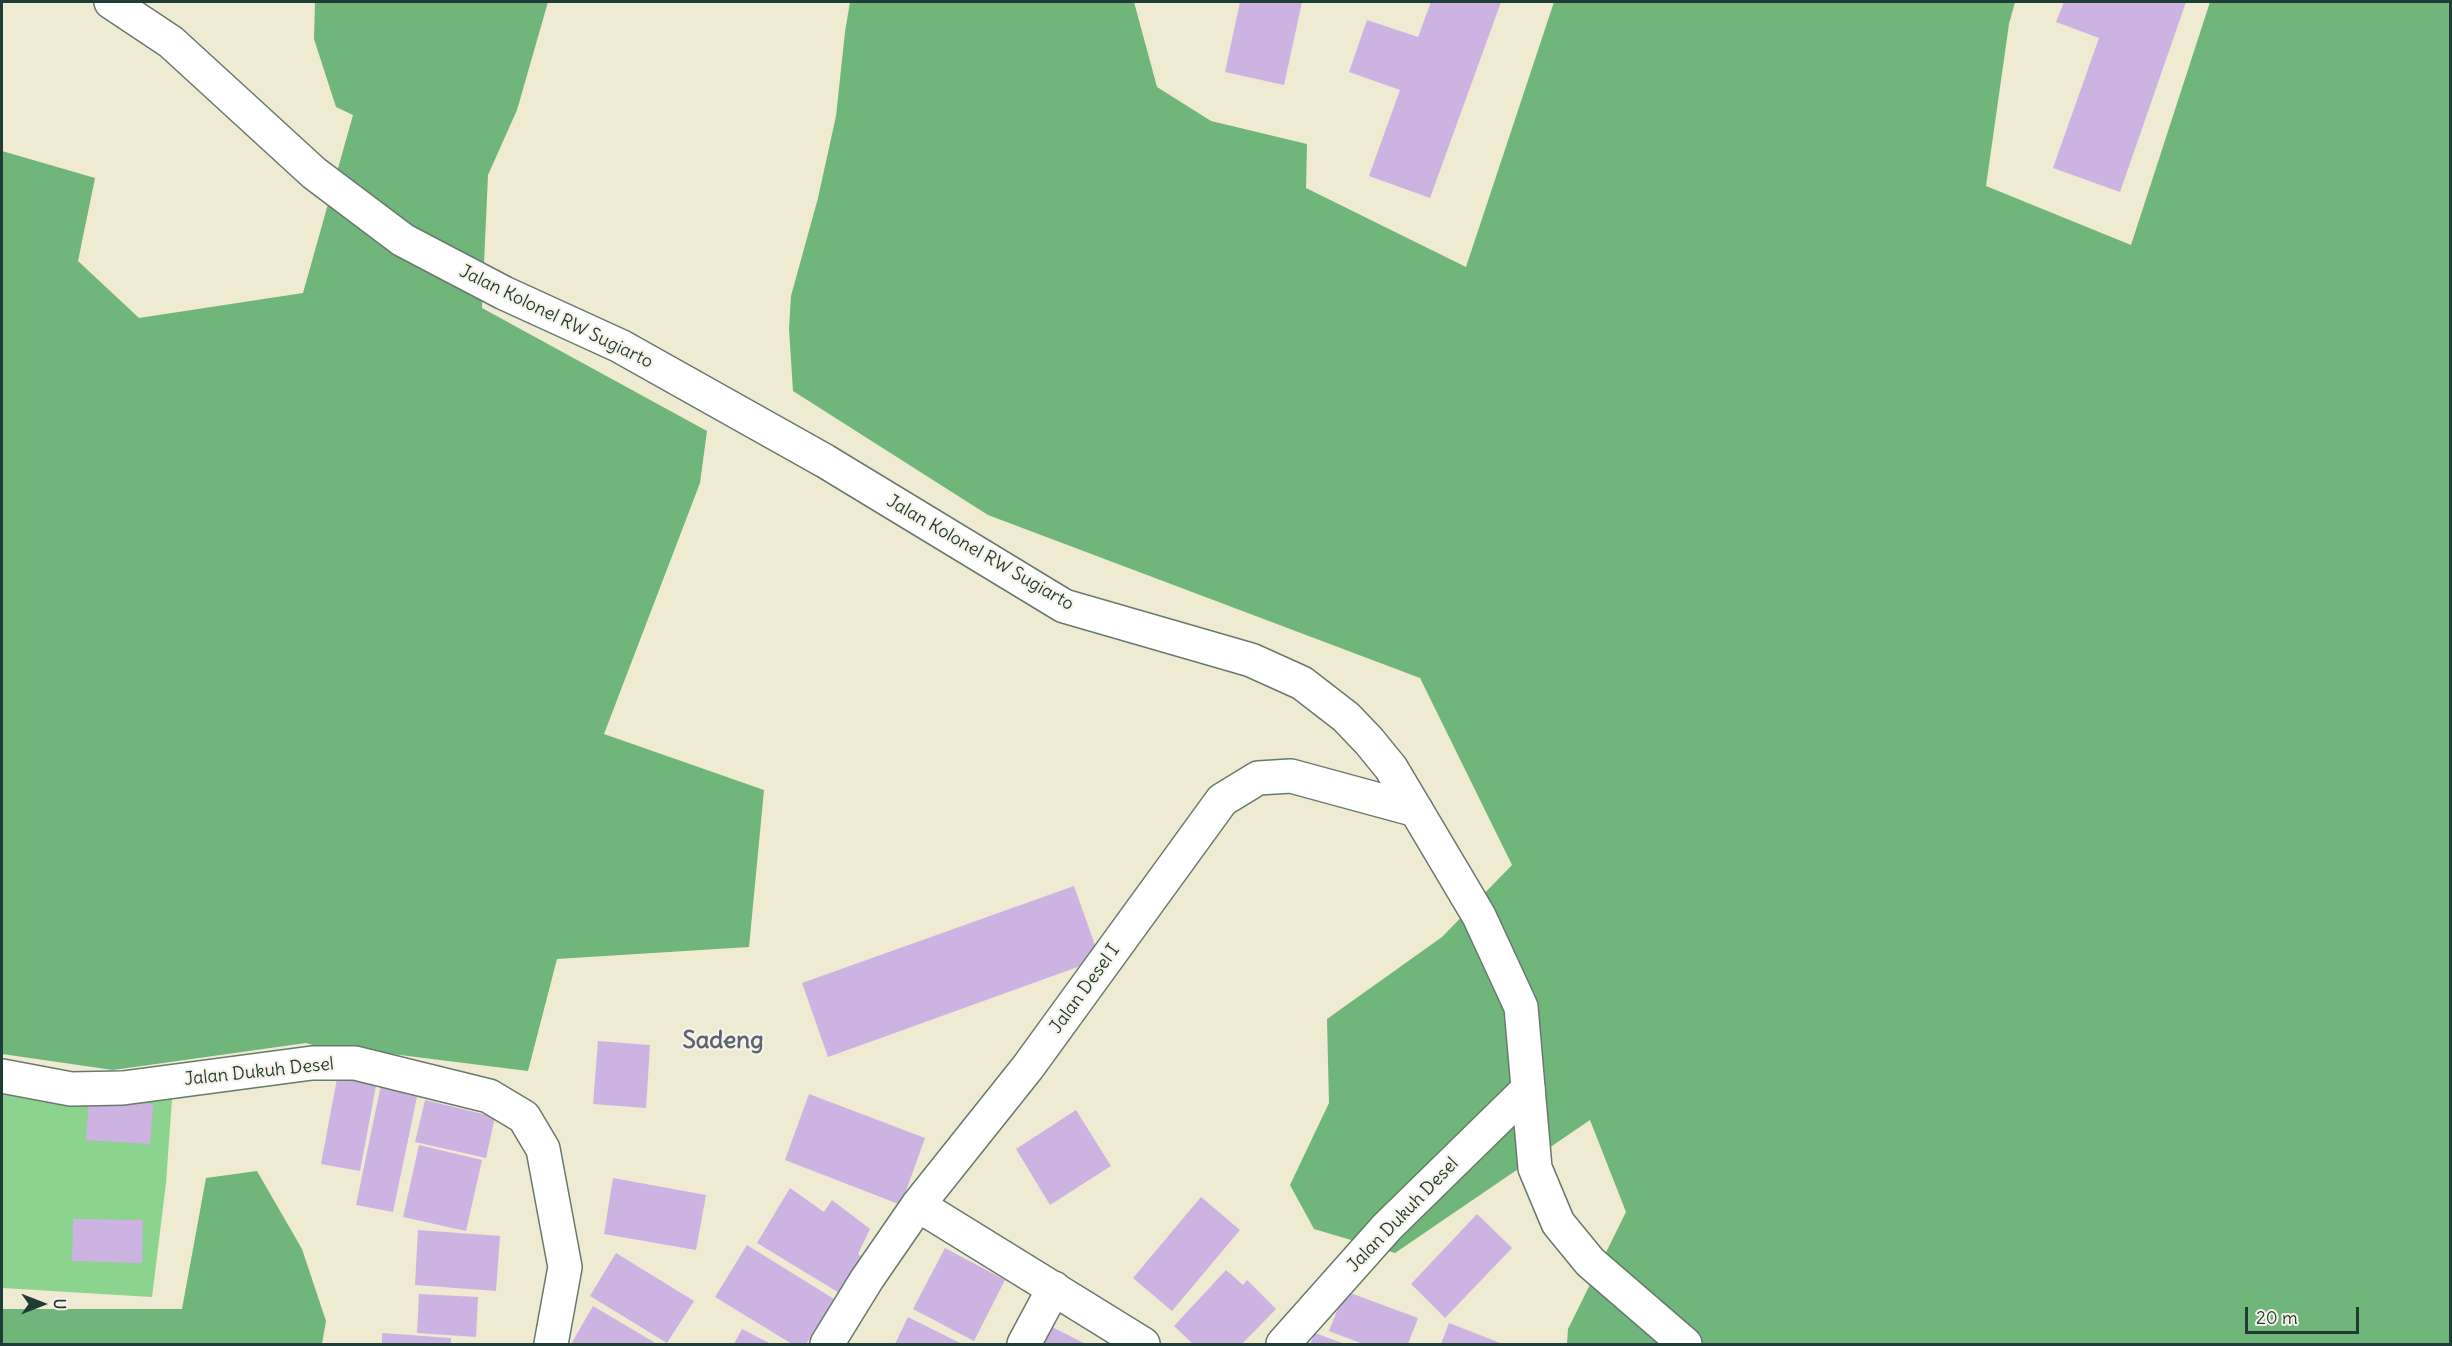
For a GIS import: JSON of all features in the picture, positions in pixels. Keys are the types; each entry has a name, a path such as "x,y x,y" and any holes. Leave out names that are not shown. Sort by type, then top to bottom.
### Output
{"street":[{"name":"Jalan Kolonel RW Sugiarto","path":"111,2 171,42 314,173 403,240 504,293 620,346 825,461 1064,606 1251,660 1302,683 1346,717 1391,768 1479,916 1521,1007 1535,1168 1558,1223 1590,1262 1685,1344"},
{"name":"Jalan Desel I","path":"827,1344 867,1278 918,1205 1028,1067 1222,800 1258,778 1292,776 1416,810"},
{"name":"Jalan Dukuh Desel","path":"2,1076 70,1089 123,1088 312,1063 355,1064 489,1096 524,1117 543,1149 566,1267 552,1344"},
{"name":"Jalan Dukuh Desel","path":"1283,1344 1388,1227 1528,1089"},
{"path":"918,1205 1143,1344"},
{"path":"1024,1344 1054,1288"}],"green space":[{"path":"315,2 548,2 517,110 488,175 482,308 707,431 700,483 604,734 764,790 749,947 557,959 528,1071 384,1053 326,1049 306,1043 113,1070 2,1054 2,151 95,178 78,261 139,318 303,293 353,115 336,107 314,39"},
{"path":"850,2 1134,2 1157,87 1211,121 1307,144 1306,188 1466,267 1554,2 2015,2 2009,24 1986,186 2131,245 2210,2 2450,2 2450,1344 1567,1344 1568,1329 1626,1212 1590,1120 1395,1253 1314,1229 1290,1185 1329,1103 1327,1019 1442,937 1512,865 1420,678 988,515 793,391 789,329 791,296 818,198 836,116"},
{"path":"2,1086 79,1098 172,1099 166,1183 152,1297 2,1288"},
{"path":"257,1171 302,1249 326,1321 322,1344 2,1344 2,1309 182,1309 206,1178"}],"building":[{"path":"1240,2 1302,2 1284,85 1225,72"},
{"path":"1431,2 1501,2 1430,198 1369,176 1400,90 1349,72 1367,20 1418,37"},
{"path":"2064,2 2186,2 2120,192 2053,168 2099,38 2056,22"},
{"path":"1074,886 1100,959 828,1057 802,983"},
{"path":"598,1041 650,1045 646,1108 593,1104"},
{"path":"338,1073 377,1080 360,1171 321,1164"},
{"path":"382,1080 419,1087 393,1212 356,1205"},
{"path":"809,1094 925,1138 901,1205 785,1160"},
{"path":"89,1100 153,1104 150,1144 86,1140"},
{"path":"425,1100 495,1117 486,1158 415,1142"},
{"path":"1076,1110 1111,1166 1050,1205 1016,1149"},
{"path":"419,1145 482,1160 466,1231 403,1217"},
{"path":"613,1178 706,1195 696,1250 604,1234"},
{"path":"790,1188 824,1212 832,1200 870,1229 858,1254 867,1261 841,1294 757,1243"},
{"path":"1201,1197 1240,1230 1172,1311 1133,1278"},
{"path":"1477,1214 1512,1248 1445,1318 1411,1284"},
{"path":"73,1219 143,1220 142,1263 72,1261"},
{"path":"418,1230 500,1236 496,1291 415,1285"},
{"path":"747,1245 834,1299 806,1344 792,1344 715,1297"},
{"path":"945,1248 1005,1280 974,1341 913,1309"},
{"path":"616,1253 694,1301 667,1343 590,1296"},
{"path":"1226,1270 1243,1285 1247,1280 1276,1309 1242,1344 1193,1344 1174,1326"},
{"path":"1345,1291 1418,1318 1408,1344 1363,1344 1329,1331"},
{"path":"419,1294 478,1297 476,1337 417,1333"},
{"path":"593,1306 657,1344 571,1344"},
{"path":"908,1317 962,1344 895,1344"},
{"path":"1449,1323 1503,1344 1441,1344"},
{"path":"1050,1326 1086,1344 1040,1344"},
{"path":"742,1329 771,1344 734,1344"},
{"path":"382,1333 451,1338 451,1344 382,1344"},
{"path":"1315,1333 1345,1344 1310,1344"}],"district":[{"name":"Sadeng","path":"723,1041"}]}
